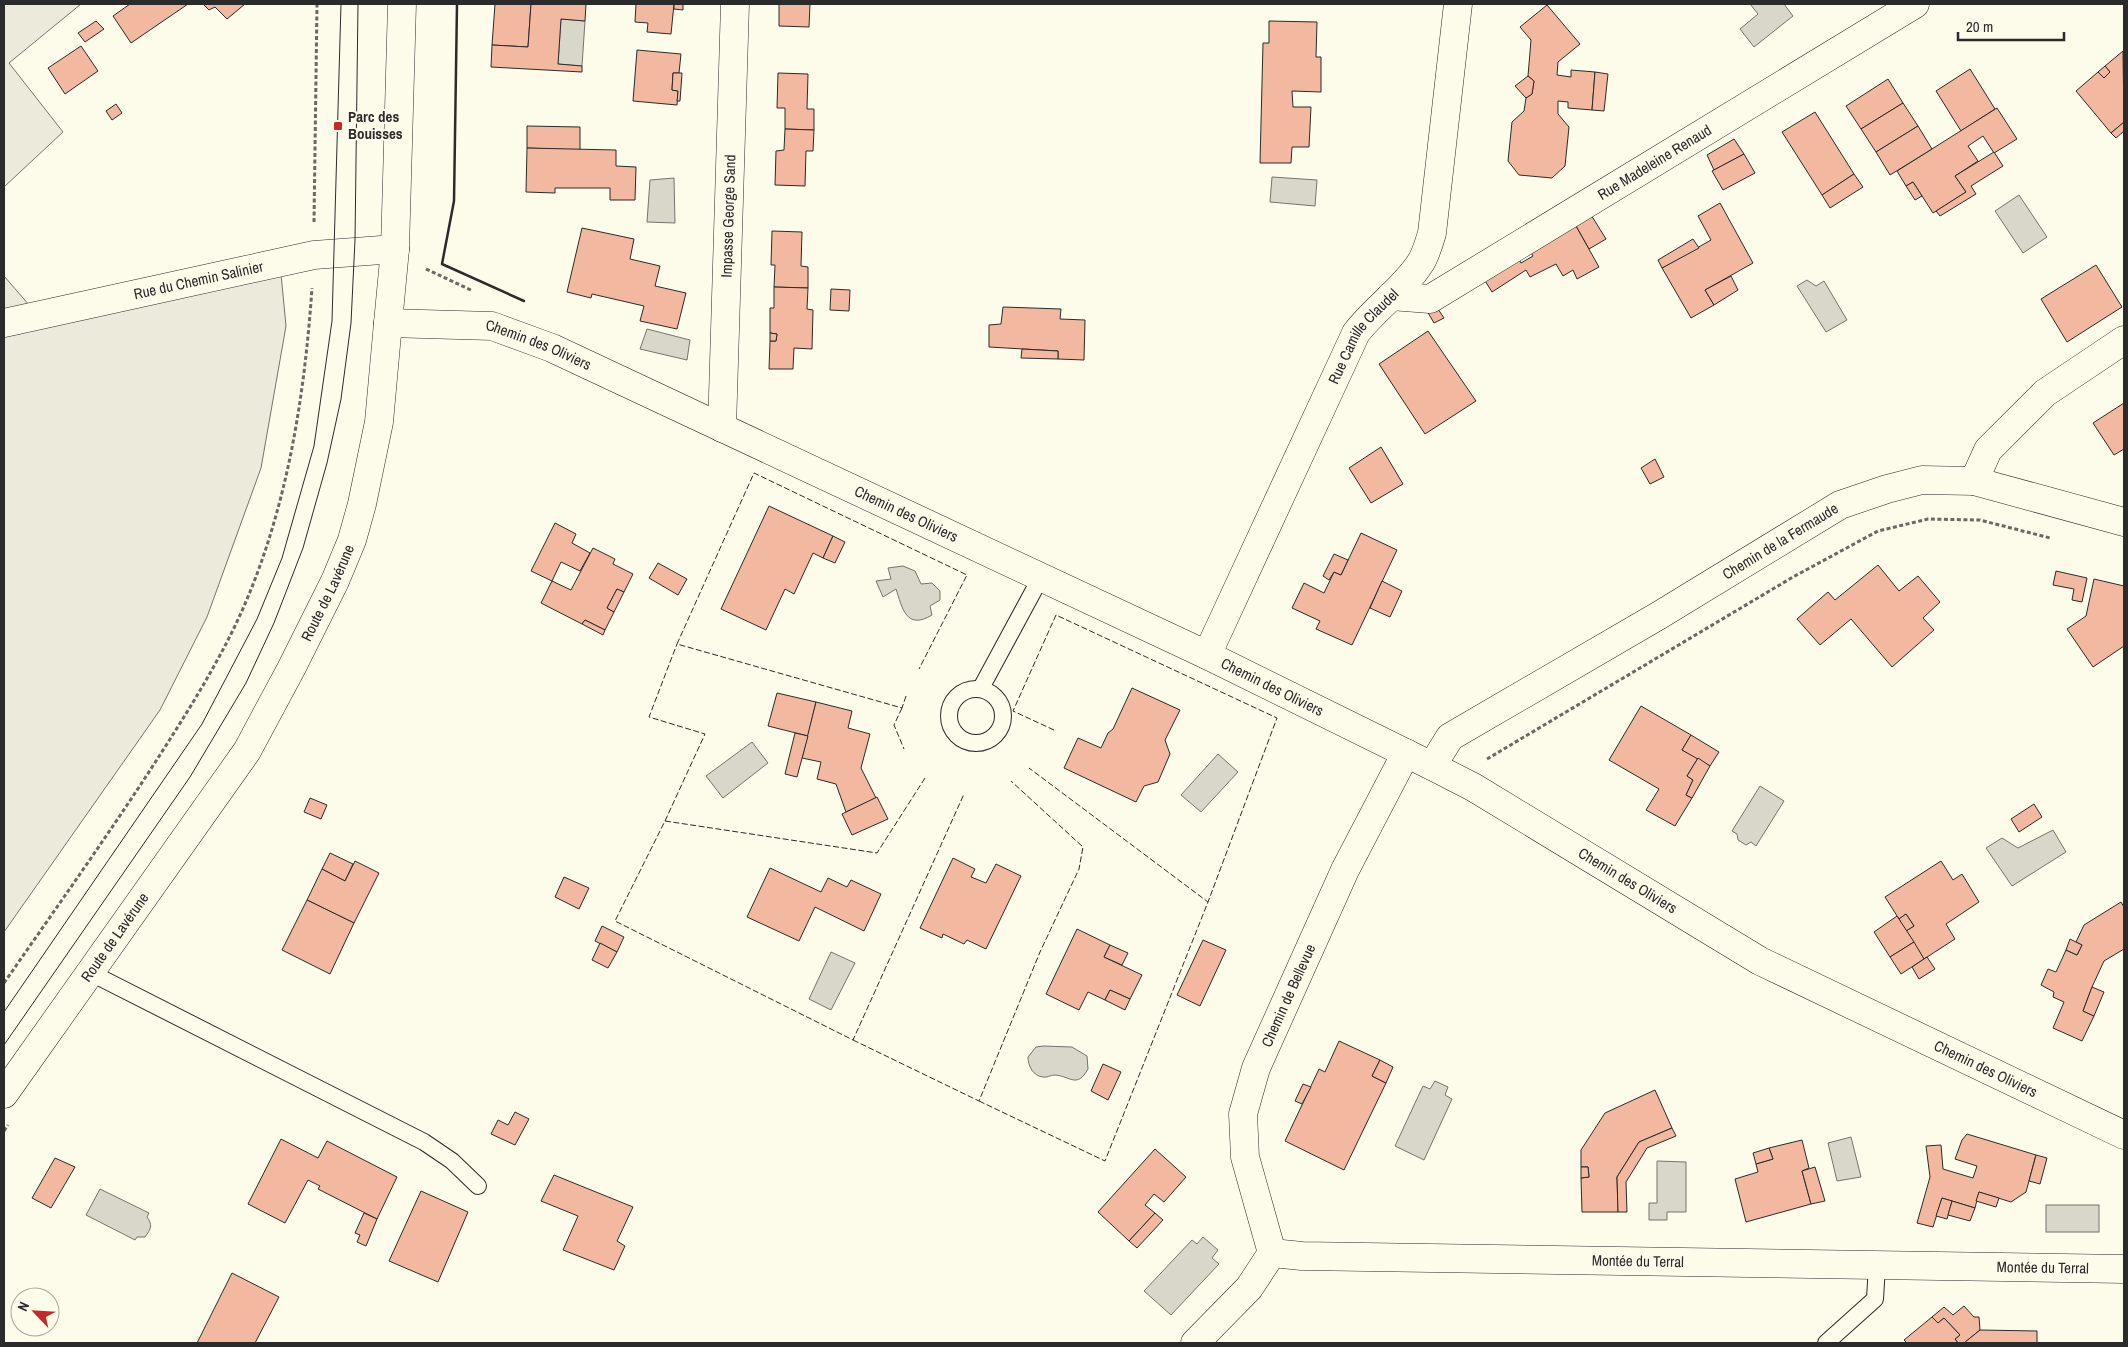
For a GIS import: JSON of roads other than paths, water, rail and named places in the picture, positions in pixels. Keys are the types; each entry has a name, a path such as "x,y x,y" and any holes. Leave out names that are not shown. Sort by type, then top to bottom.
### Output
{"street":[{"name":"Route de Lavérune","path":"4,1094 247,751 334,582 352,540 362,504 379,422 395,249 402,4"},
{"name":"Impasse George Sand","path":"722,428 735,4"},
{"name":"Rue Camille Claudel","path":"1207,656 1356,333 1371,313 1408,281 1422,260 1432,233 1458,4"},
{"name":"Rue Madeleine Renaud","path":"1391,296 1430,299 1914,4"},
{"name":"Rue du Chemin Salinier","path":"4,323 314,255 395,249"},
{"name":"Chemin des Oliviers","path":"388,323 484,325 512,332 552,348 1041,577 1432,766 1473,787 1760,960 2124,1135"},
{"path":"1974,481 1988,450 2045,393 2124,340"},
{"name":"Chemin de la Fermaude","path":"1432,766 1450,737 1658,616 1840,506 1887,489 1922,480 1974,481 2124,522"},
{"name":"Chemin de Bellevue","path":"1272,1253 1245,1157 1243,1114 1256,1068 1345,870 1406,753"},
{"path":"1195,1343 1249,1288 1272,1253"},
{"name":"Montée du Terral","path":"1272,1253 1302,1256 2124,1269"}],"lane":[{"path":"982,688 1041,577"},
{"path":"90,973 424,1142 452,1161 478,1186"},
{"path":"1826,1343 1875,1299 1877,1265"}],"tram line":[{"path":"4,1012 202,724 257,619 282,558 314,446 332,321 341,4"},
{"path":"4,1045 190,777 246,683 274,623 303,548 327,463 341,399 351,323 355,240 358,4"}],"place":[{"name":"Parc des Bouisses","path":"338,126"}]}
